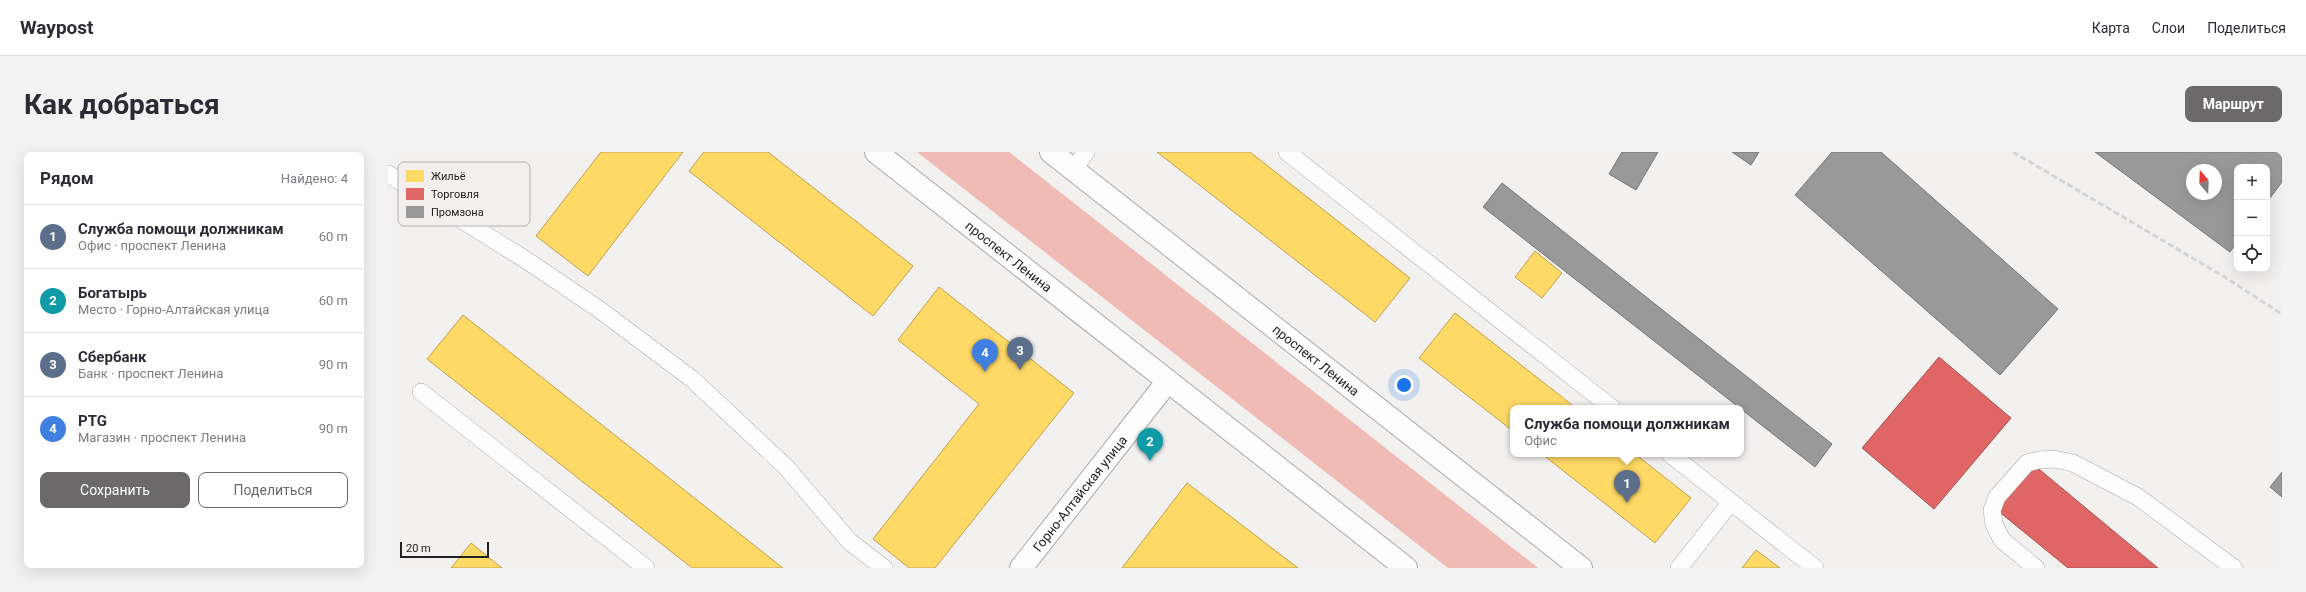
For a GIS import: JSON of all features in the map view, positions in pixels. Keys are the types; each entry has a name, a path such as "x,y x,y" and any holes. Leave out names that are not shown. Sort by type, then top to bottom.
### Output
{"main road":[{"name":"проспект Ленина","path":"876,152 1406,568"},
{"name":"проспект Ленина","path":"1051,152 1581,568"},
{"name":"Горно-Алтайская улица","path":"1022,568 1168,381"}],"lane":[{"path":"1073,170 1086,152"},
{"path":"1287,152 1608,405"},
{"path":"388,174 398,180"},
{"path":"471,226 526,260 600,310 692,379 786,467 850,542 884,568"},
{"path":"421,392 646,568"},
{"path":"1674,457 1815,568"},
{"path":"2036,568 2002,540 1994,524 1992,510 1998,497 2026,463 2054,459 2073,463 2138,497 2234,568"},
{"path":"1679,568 1731,502"}],"shaded area":[{"path":"917,152 1009,152 1538,568 1448,568"}],"building: Жильё":[{"path":"601,152 683,152 588,276 536,236"},
{"path":"704,152 768,152 913,266 873,316 689,171"},
{"path":"1157,152 1250,152 1410,278 1375,322"},
{"path":"1535,251 1562,273 1542,298 1515,277"},
{"path":"939,287 1074,393 935,568 909,568 873,539 979,404 898,340"},
{"path":"1455,313 1572,405 1510,405 1510,429 1419,358"},
{"path":"463,315 783,568 692,568 427,359"},
{"path":"1546,457 1639,457 1691,498 1655,543"},
{"path":"1187,483 1298,568 1122,568"},
{"path":"471,543 502,568 451,568"},
{"path":"1756,550 1780,568 1742,568"}],"building: Торговля":[{"path":"1939,357 2011,418 1934,509 1862,448"},
{"path":"2034,465 2158,568 2068,568 1997,510"}],"building: Промзона":[{"path":"1622,152 1658,152 1636,190 1609,174"},
{"path":"1732,152 1759,152 1751,165"},
{"path":"1832,152 1881,152 2058,309 2000,375 1795,195"},
{"path":"2095,152 2282,152 2282,182 2270,198 2270,164 2234,164 2234,246 2230,252"},
{"path":"1502,183 1832,444 1815,467 1744,411 1744,405 1736,405 1483,207"},
{"path":"2282,472 2282,497 2270,487"}],"railway":[{"path":"2013,152 2223,276 2282,314"}],"place":[{"name":"Сбербанк","path":"1020,370"},
{"name":"PTG","path":"985,372"},
{"name":"Богатырь","path":"1150,461"},
{"name":"Служба помощи должникам","path":"1627,503"}]}
